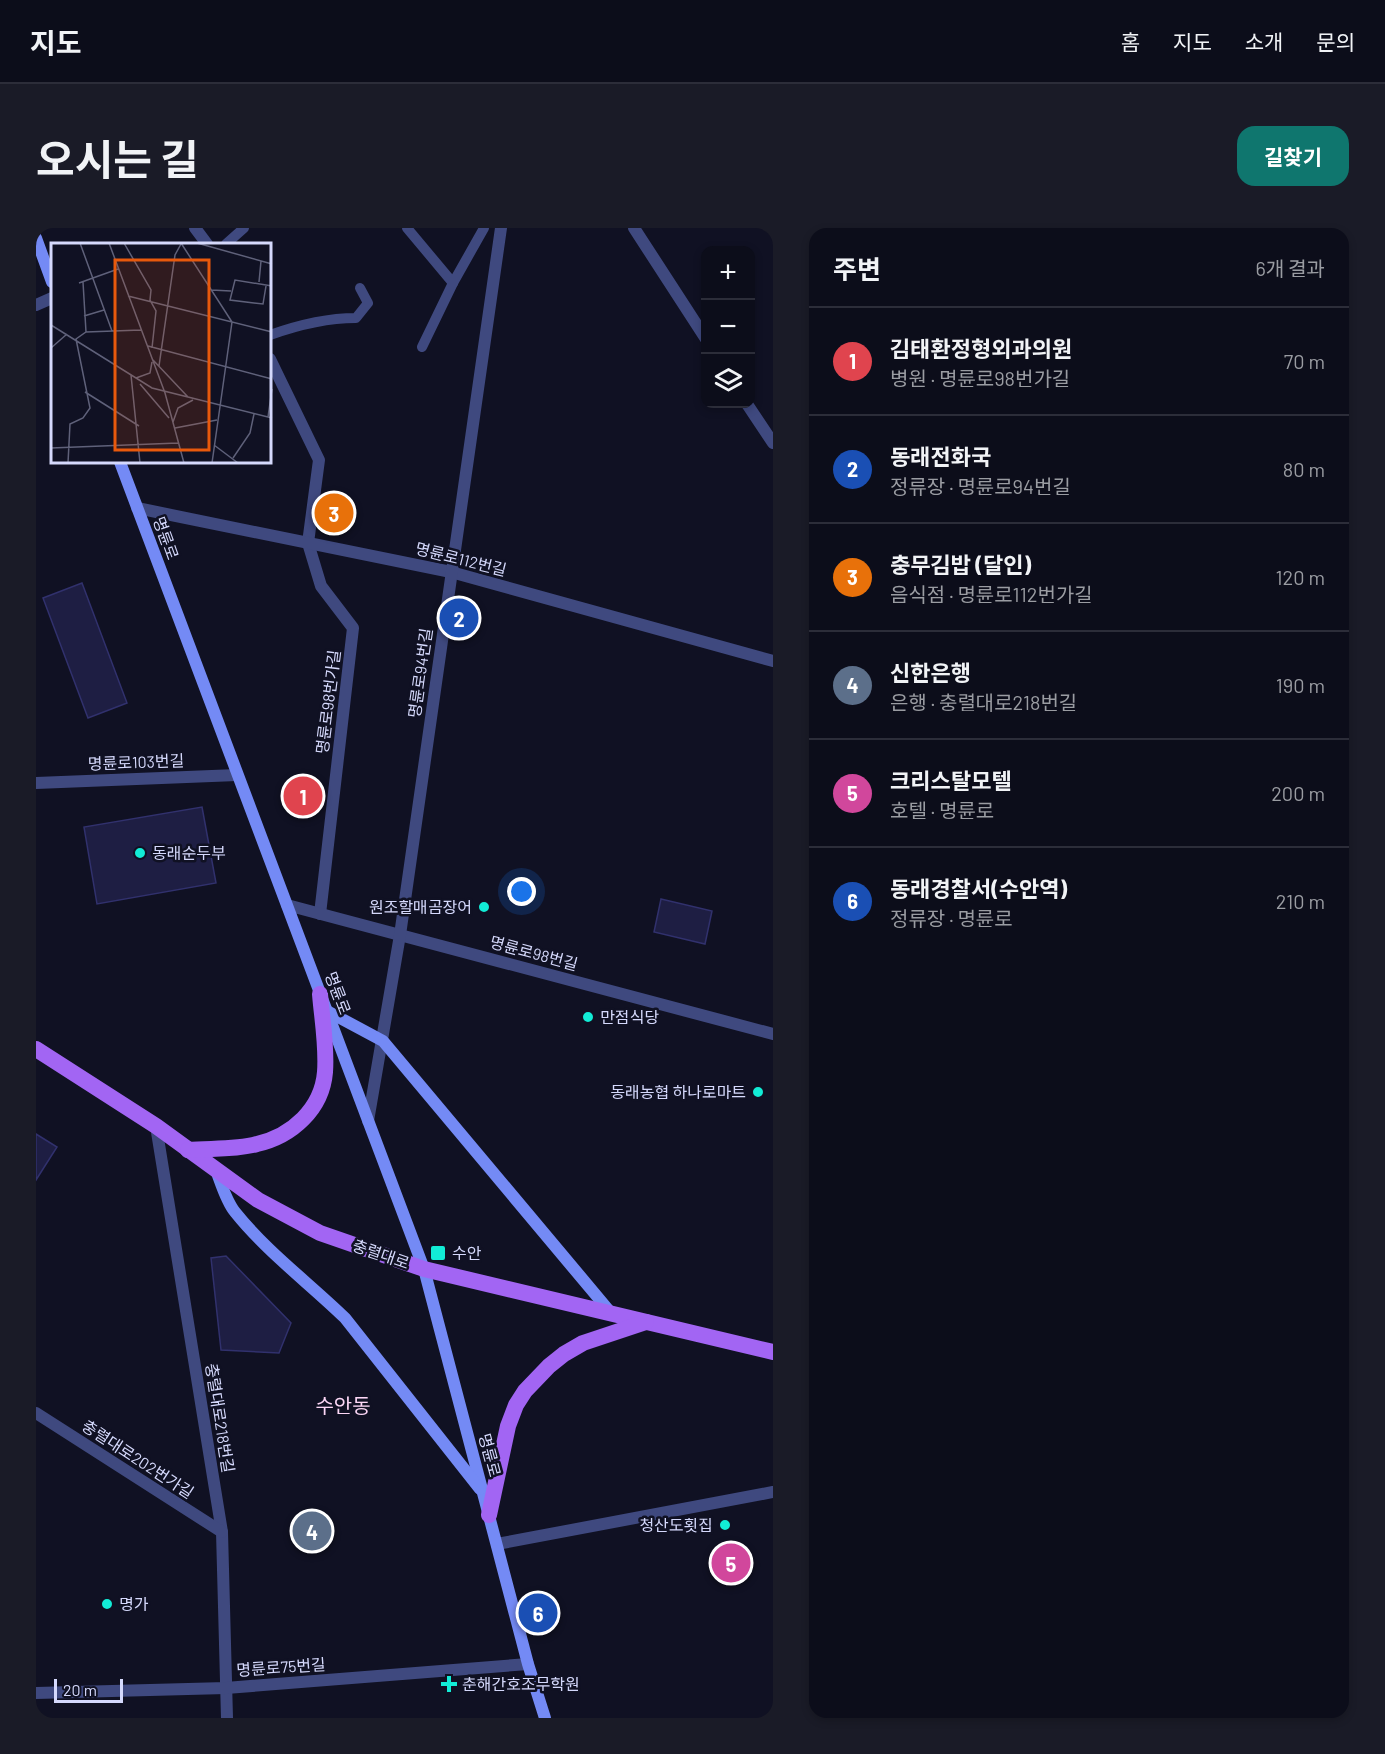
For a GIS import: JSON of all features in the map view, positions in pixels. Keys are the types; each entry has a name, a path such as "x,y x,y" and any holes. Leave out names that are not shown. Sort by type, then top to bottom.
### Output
{"main road":[{"path":"36,238 51,279"},
{"name":"명륜로","path":"121,464 424,1269 528,1664 545,1718"},
{"path":"188,1150 258,1144 279,1135 308,1115 317,1103 325,1075 320,994"},
{"path":"327,1011 383,1041 611,1313"},
{"name":"충렬대로","path":"36,1049 156,1126 258,1200 320,1233 424,1269 773,1352"},
{"path":"215,1169 233,1210 286,1267 345,1318 484,1494"},
{"path":"489,1515 508,1426 516,1405 525,1391 549,1366 583,1343 647,1322"}],"street":[{"path":"195,228 206,243"},
{"name":"명륜로94번길","path":"368,1121 400,935 501,228"},
{"path":"634,228 701,333"},
{"path":"36,304 51,298"},
{"path":"272,363 319,460 308,543"},
{"path":"750,408 773,443"},
{"name":"명륜로112번길","path":"137,508 452,572 773,661"},
{"name":"명륜로98번가길","path":"308,543 321,586 353,627 320,914"},
{"name":"명륜로103번길","path":"36,783 237,775"},
{"name":"명륜로98번길","path":"287,905 773,1034"},
{"name":"충렬대로218번길","path":"156,1126 222,1532 227,1718"},
{"name":"충렬대로202번가길","path":"36,1413 222,1532"},
{"path":"497,1544 773,1492"},
{"name":"명륜로75번길","path":"36,1693 226,1688 528,1664"}],"lane":[{"path":"227,243 244,228"},
{"path":"407,228 453,283"},
{"path":"422,347 453,283 484,228"},
{"path":"272,334 294,326 338,318 356,318 368,303 360,288"}],"building":[{"path":"82,583 127,703 88,718 43,598"},
{"path":"202,807 216,883 97,904 84,827"},
{"path":"661,899 712,911 705,944 654,932"},
{"path":"36,1134 57,1147 36,1180"},
{"path":"226,1256 291,1323 279,1353 221,1350 211,1258"}],"place":[{"name":"충무김밥 (달인)","path":"334,513"},
{"name":"동래전화국","path":"459,618"},
{"name":"김태환정형외과의원","path":"303,796"},
{"name":"동래순두부","path":"140,853"},
{"name":"원조할매곰장어","path":"484,907"},
{"name":"만점식당","path":"588,1017"},
{"name":"동래농협 하나로마트","path":"758,1092"},
{"name":"수안","path":"438,1253"},
{"name":"청산도횟집","path":"725,1525"},
{"name":"신한은행","path":"312,1531"},
{"name":"크리스탈모텔","path":"731,1563"},
{"name":"명가","path":"107,1604"},
{"name":"동래경찰서(수안역)","path":"538,1613"},
{"name":"춘해간호조무학원","path":"449,1684"}],"district":[{"name":"수안동","path":"343,1406"}]}
